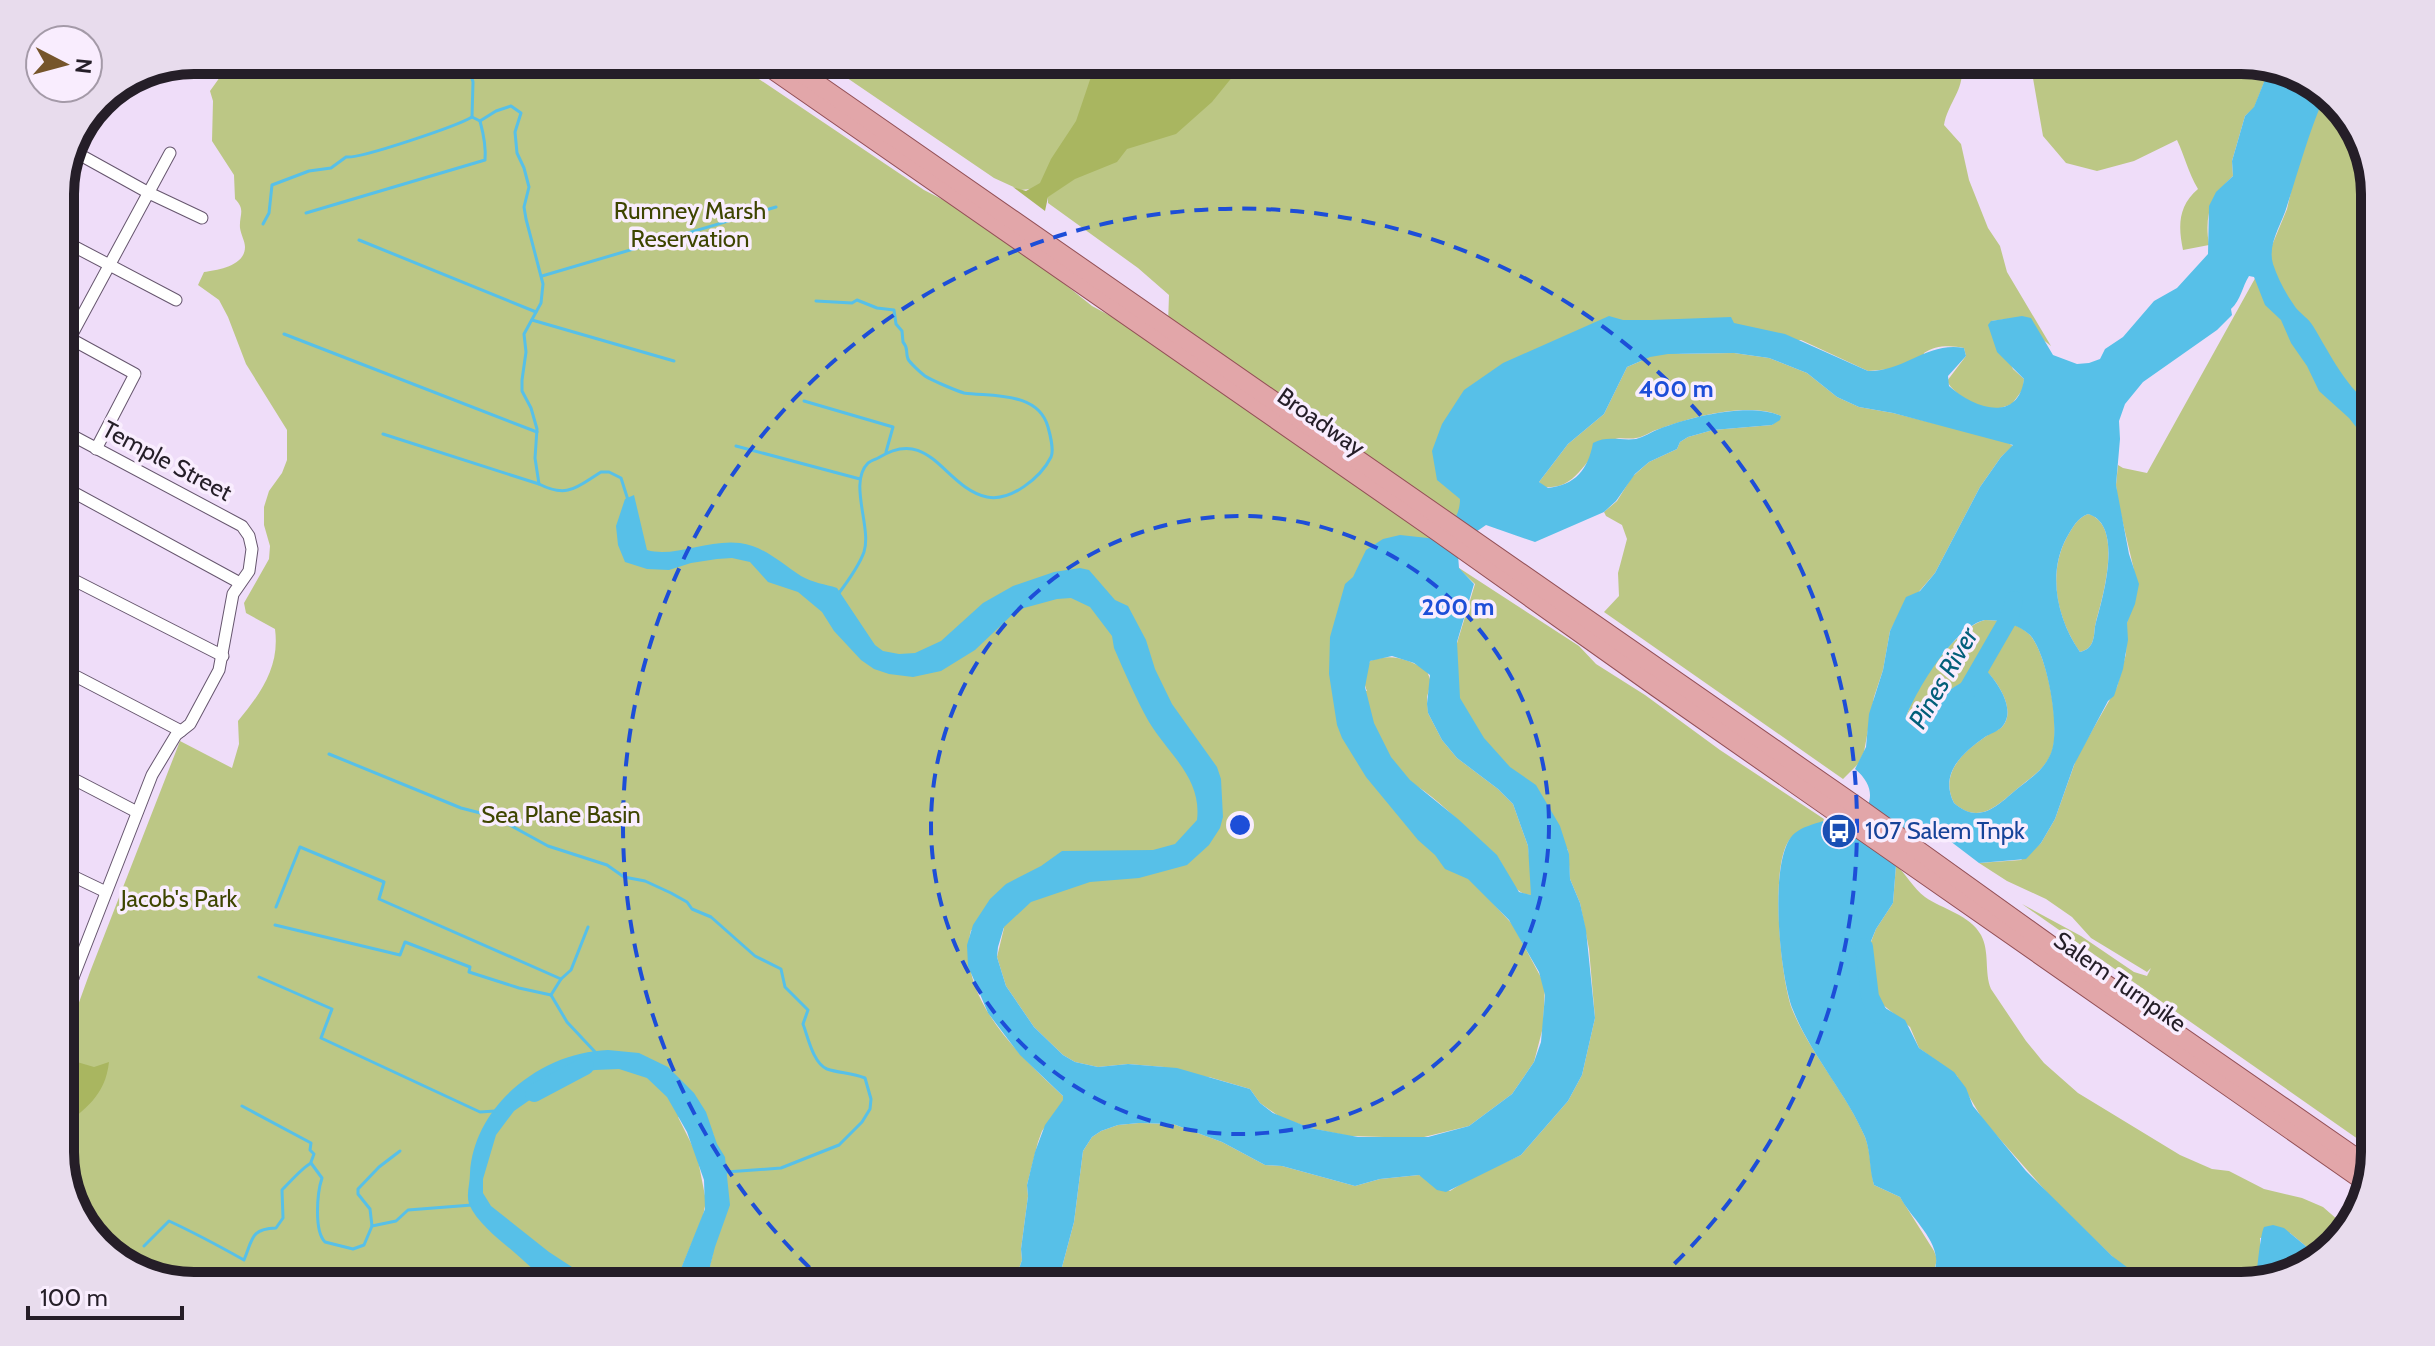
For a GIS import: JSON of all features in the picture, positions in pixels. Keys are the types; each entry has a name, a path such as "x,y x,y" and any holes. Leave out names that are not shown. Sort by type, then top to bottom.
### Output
{"main road":[{"name":"Broadway","path":"779,74 1443,526"},
{"name":"Broadway","path":"803,74 1468,544 1552,596 1851,811"},
{"name":"Salem Turnpike","path":"1851,811 2358,1177"},
{"name":"Salem Turnpike","path":"1909,853 2074,962 2360,1161"}],"street":[{"path":"74,322 111,265 170,153"},
{"path":"81,155 202,218"},
{"path":"74,246 176,300"},
{"path":"74,341 135,374 96,449"},
{"name":"Temple Street","path":"74,437 242,526 249,536 252,549 249,571 240,583"},
{"path":"74,493 240,583 233,594 219,670 190,724 160,757 74,975"},
{"path":"74,580 223,656"},
{"path":"74,675 181,731"},
{"path":"74,779 137,812"},
{"path":"74,877 106,892"}],"green space":[{"name":"Sea Plane Basin","path":"222,74 751,74 924,190 961,209 1041,265 1092,306 1146,335 1168,324 1169,295 1138,268 1048,203 1048,197 1031,189 1020,190 994,178 841,74 1962,74 1960,86 1944,125 1961,144 1969,180 1988,228 2000,246 2007,272 2051,346 2037,335 2024,317 1991,321 2013,369 2024,379 2023,389 2012,404 1992,409 1966,400 1947,381 1966,356 1964,348 1959,347 1938,347 1924,353 1918,381 1891,369 1868,371 1801,340 1673,354 1734,353 1769,358 1807,373 1837,397 1859,407 2005,441 2013,446 2001,457 1980,487 1935,573 1898,616 1890,631 1864,752 1858,764 1843,779 1604,612 1619,596 1618,573 1627,539 1622,525 1604,512 1617,501 1632,477 1649,462 1677,449 1680,442 1688,437 1713,430 1772,425 1781,416 1753,410 1720,412 1672,424 1639,437 1615,439 1595,453 1566,483 1544,487 1539,482 1568,444 1604,414 1627,367 1641,361 1603,367 1444,560 1384,568 1356,688 1367,691 1367,668 1370,661 1378,659 1400,658 1427,671 1431,682 1427,697 1428,713 1442,740 1457,758 1513,804 1528,846 1531,895 1518,890 1494,853 1415,785 1477,886 1513,925 1545,985 1543,1027 1534,1062 1512,1094 1469,1126 1420,1138 1349,1136 1310,1128 1280,1117 1260,1103 1250,1089 1209,1077 1186,1076 1164,1067 1128,1064 1098,1067 1075,1062 1063,1055 1034,1027 1006,986 997,957 1004,928 971,930 969,954 972,978 981,1001 1010,1043 1064,1100 1038,1142 1027,1185 1022,1260 1018,1272 708,1272 713,1253 714,1135 678,1117 697,1155 706,1201 680,1272 194,1272 163,1268 127,1252 94,1219 76,1176 74,1016 180,741 232,768 239,744 238,721 267,679 276,643 275,629 246,613 244,603 269,559 264,507 269,491 287,460 287,430 246,364 219,300 198,285 204,272 223,268 241,259 245,247 240,228 241,210 235,199 234,175 212,141 213,101 210,91"},
{"path":"1092,74 1235,74 1212,102 1176,134 1127,149 1117,162 1075,179 1048,197 1045,211 1013,187 1026,191 1040,183 1051,159 1076,121"},
{"path":"2032,74 2241,74 2266,77 2254,108 2245,116 2232,161 2233,176 2219,191 2211,207 2209,245 2183,250 2181,217 2187,202 2198,189 2177,140 2134,161 2097,171 2066,163 2043,136"},
{"path":"2320,104 2349,141 2361,186 2361,1141 2022,904 2081,936 2134,972 2147,976 2151,968 2147,972 2091,938 2072,917 2046,899 2007,881 1979,863 2021,860 2041,843 2055,819 2077,757 2117,687 2126,654 2134,570 2118,502 2118,465 2147,473 2268,255 2287,209 2295,174"},
{"path":"2088,514 2099,520 2105,532 2108,562 2093,640 2088,648 2080,652 2065,625 2056,581 2057,566 2067,537 2078,520"},
{"path":"1456,566 1579,646 1596,664 1824,819 1823,822 1832,829 1820,824 1802,831 1792,837 1785,849 1780,869 1779,920 1788,994 1800,1026 1865,1137 1874,1185 1900,1197 1934,1251 1937,1259 1935,1272 1061,1272 1074,1222 1083,1151 1092,1137 1118,1125 1173,1124 1222,1142 1265,1165 1282,1166 1355,1186 1380,1179 1419,1175 1450,1191 1472,1177 1521,1155 1568,1101 1582,1075 1595,1018 1589,949 1580,903 1570,879 1568,850 1458,710 1454,653 1475,584"},
{"path":"1985,620 2015,625 2030,635 2047,674 2055,728 2051,754 2045,765 1996,806 1972,813 1954,803 1950,781 1952,771 1964,754 2001,728 2006,720 2007,705 1996,682 1986,671 1945,694 1909,725 1906,717 1918,687 1938,659 1967,629"},
{"path":"1896,865 1925,897 1963,917 1976,928 1985,948 1991,989 2044,1063 2078,1093 2180,1155 2212,1169 2229,1171 2264,1189 2302,1198 2323,1207 2339,1221 2310,1250 2290,1233 2260,1238 2258,1271 2132,1272 2121,1265 2050,1196 1983,1120 1957,1076 1919,1048 1910,1027 1871,995 1865,983 1869,947 1876,929 1893,903"},
{"path":"109,1062 98,1093 74,1118 74,1063 94,1067"}],"water":[{"path":"2266,77 2294,86 2321,105 2276,234 2272,257 2277,276 2293,303 2311,323 2333,360 2361,396 2361,433 2319,391 2281,320 2265,305 2254,277 2249,276 2231,309 2232,315 2217,330 2143,382 2125,404 2119,421 2116,485 2129,554 2139,584 2127,623 2128,640 2123,669 2114,696 2108,701 2074,765 2055,819 2041,843 2026,859 1979,863 1933,828 1920,829 1896,865 1893,903 1869,946 1865,983 1882,1006 1905,1020 1919,1048 1954,1072 1966,1088 1973,1106 2026,1171 2112,1256 2134,1272 1935,1272 1936,1258 1926,1234 1900,1197 1874,1185 1865,1137 1800,1027 1784,972 1779,890 1786,846 1795,833 1805,827 1823,821 1826,829 1838,832 1864,813 1870,796 1869,787 1855,769 1866,747 1869,714 1883,670 1890,631 1906,597 1920,591 1935,573 1980,487 2013,445 1859,407 1837,397 1807,373 1769,358 1734,353 1668,354 1650,357 1627,367 1604,414 1568,444 1539,482 1548,488 1573,480 1588,461 1593,443 1598,441 1636,439 1687,420 1737,411 1768,412 1781,416 1780,420 1772,425 1713,430 1688,437 1680,442 1677,449 1649,462 1635,474 1604,512 1535,542 1486,525 1473,534 1458,555 1459,568 1474,584 1457,642 1460,698 1484,738 1510,767 1536,785 1560,826 1569,854 1570,879 1586,930 1595,1018 1582,1075 1568,1101 1521,1155 1446,1192 1437,1190 1419,1175 1380,1179 1355,1186 1282,1166 1265,1165 1222,1142 1173,1124 1118,1125 1092,1137 1083,1151 1074,1222 1061,1272 1018,1272 1022,1260 1027,1185 1035,1152 1045,1125 1063,1096 1020,1055 988,1013 968,966 967,945 973,925 990,899 1006,884 1062,851 1153,850 1175,844 1197,820 1197,805 1189,779 1149,722 1114,648 1112,636 1090,607 1071,598 1024,608 1013,614 975,650 941,671 913,677 889,674 861,660 834,631 822,612 798,592 768,582 750,562 717,559 669,570 647,569 625,562 618,545 616,526 625,499 634,495 647,550 668,552 728,542 757,548 814,582 837,588 875,645 883,651 899,654 915,653 941,641 983,603 1013,586 1054,572 1080,568 1089,570 1115,600 1128,606 1146,640 1155,669 1172,704 1217,767 1221,779 1223,817 1209,845 1187,865 1139,878 1090,882 1031,902 1004,927 998,947 997,957 1006,986 1034,1027 1063,1055 1075,1062 1098,1067 1128,1064 1177,1068 1250,1089 1260,1103 1273,1113 1310,1128 1358,1137 1428,1137 1469,1126 1512,1094 1534,1062 1541,1042 1545,995 1539,972 1509,920 1468,879 1445,869 1418,840 1366,777 1342,738 1329,674 1330,637 1345,584 1353,577 1366,550 1383,539 1400,535 1437,539 1456,517 1460,499 1437,480 1432,451 1442,424 1464,390 1503,363 1609,316 1623,320 1731,317 1734,323 1785,334 1868,371 1893,367 1939,349 1964,348 1966,356 1948,376 1949,386 1970,401 1993,408 2004,407 2020,393 2024,379 1997,352 1988,325 1991,321 2022,316 2031,318 2053,355 2077,364 2100,359 2105,349 2123,337 2154,301 2177,288 2208,254 2209,206 2216,192 2233,176 2232,161 2245,116 2254,107","holes":["2088,514 2099,520 2108,546 2106,579 2093,640 2088,648 2080,652 2061,611 2057,596 2057,566 2067,537 2078,520","1985,620 2020,628 2036,644 2051,692 2054,742 2048,759 2032,777 1996,806 1981,813 1972,813 1954,803 1949,783 1961,757 2006,720 2007,705 1991,675 1986,670 1955,686 1926,707 1910,724 1906,717 1938,660 1962,634","1392,656 1414,663 1430,675 1428,713 1442,740 1457,758 1513,804 1528,846 1531,895 1519,892 1497,855 1410,780 1391,757 1374,723 1365,687 1370,661"]},
{"path":"608,1050 639,1053 668,1067 694,1093 706,1112 725,1157 730,1205 709,1272 680,1272 705,1209 704,1180 687,1132 667,1097 647,1078 619,1069 564,1076 514,1111 496,1135 483,1179 483,1193 491,1206 578,1272 536,1272 477,1218 469,1204 468,1193 474,1148 484,1125 498,1105 536,1072 559,1060"},
{"path":"2273,1225 2284,1228 2310,1250 2287,1263 2257,1271 2264,1227"}],"waterway":[{"path":"306,213 485,160 480,121 472,117 471,74"},
{"path":"480,121 511,106 521,113 515,132 517,153 529,187 524,207 543,284 541,303 524,334 526,352 522,380 522,391 537,429 535,458 539,484 558,490 572,489 601,472 609,472 621,478 628,500"},
{"path":"263,224 269,213 272,185 309,171 331,168 346,157 409,141 472,117"},
{"path":"542,276 776,207"},
{"path":"359,240 536,312"},
{"path":"816,301 852,303 857,300 877,308 894,310 908,359 921,373 964,393 1013,398 1035,407 1043,415 1052,447 1051,457 1033,480 1015,492 996,498 972,491 936,461 911,449 896,450 869,462 860,482 866,542 864,552 839,593"},
{"path":"532,320 674,361"},
{"path":"284,334 537,432"},
{"path":"804,401 893,427 886,452"},
{"path":"383,434 539,484"},
{"path":"736,446 860,479"},
{"name":"Pines River","path":"1965,694 2010,616 2014,600"},
{"path":"329,754 461,808 492,816 498,824 508,824 548,846 607,865 624,877 645,881 671,893 687,902 692,909 711,917 755,956 781,969 785,987 808,1010 803,1024 818,1061 827,1069 865,1078 871,1099 870,1109 862,1122 839,1145 781,1168 726,1172"},
{"path":"276,907 300,847 384,882 379,899 561,979"},
{"path":"275,925 400,955 405,942 470,967 469,972 551,995"},
{"path":"588,927 571,970 551,995 567,1022 596,1053"},
{"name":"Pines River","path":"1864,947 1870,997 1879,1015"},
{"path":"259,977 332,1009 321,1038 480,1112 495,1111"},
{"path":"534,1093 585,1066"},
{"path":"242,1106 311,1143 310,1150 314,1154 311,1162"},
{"path":"372,1226 370,1209 358,1194 358,1189 400,1151"},
{"path":"144,1246 169,1221 244,1260 257,1233 276,1228 283,1218 282,1190 311,1163 322,1178 318,1221 325,1242 353,1249 364,1245 372,1226 396,1221 408,1210 472,1205"}],"place":[{"name":"107 Salem Tnpk","path":"1839,831"}],"park label":[{"name":"Rumney Marsh Reservation","path":"690,225"},
{"name":"Jacob's Park","path":"179,899"}]}
